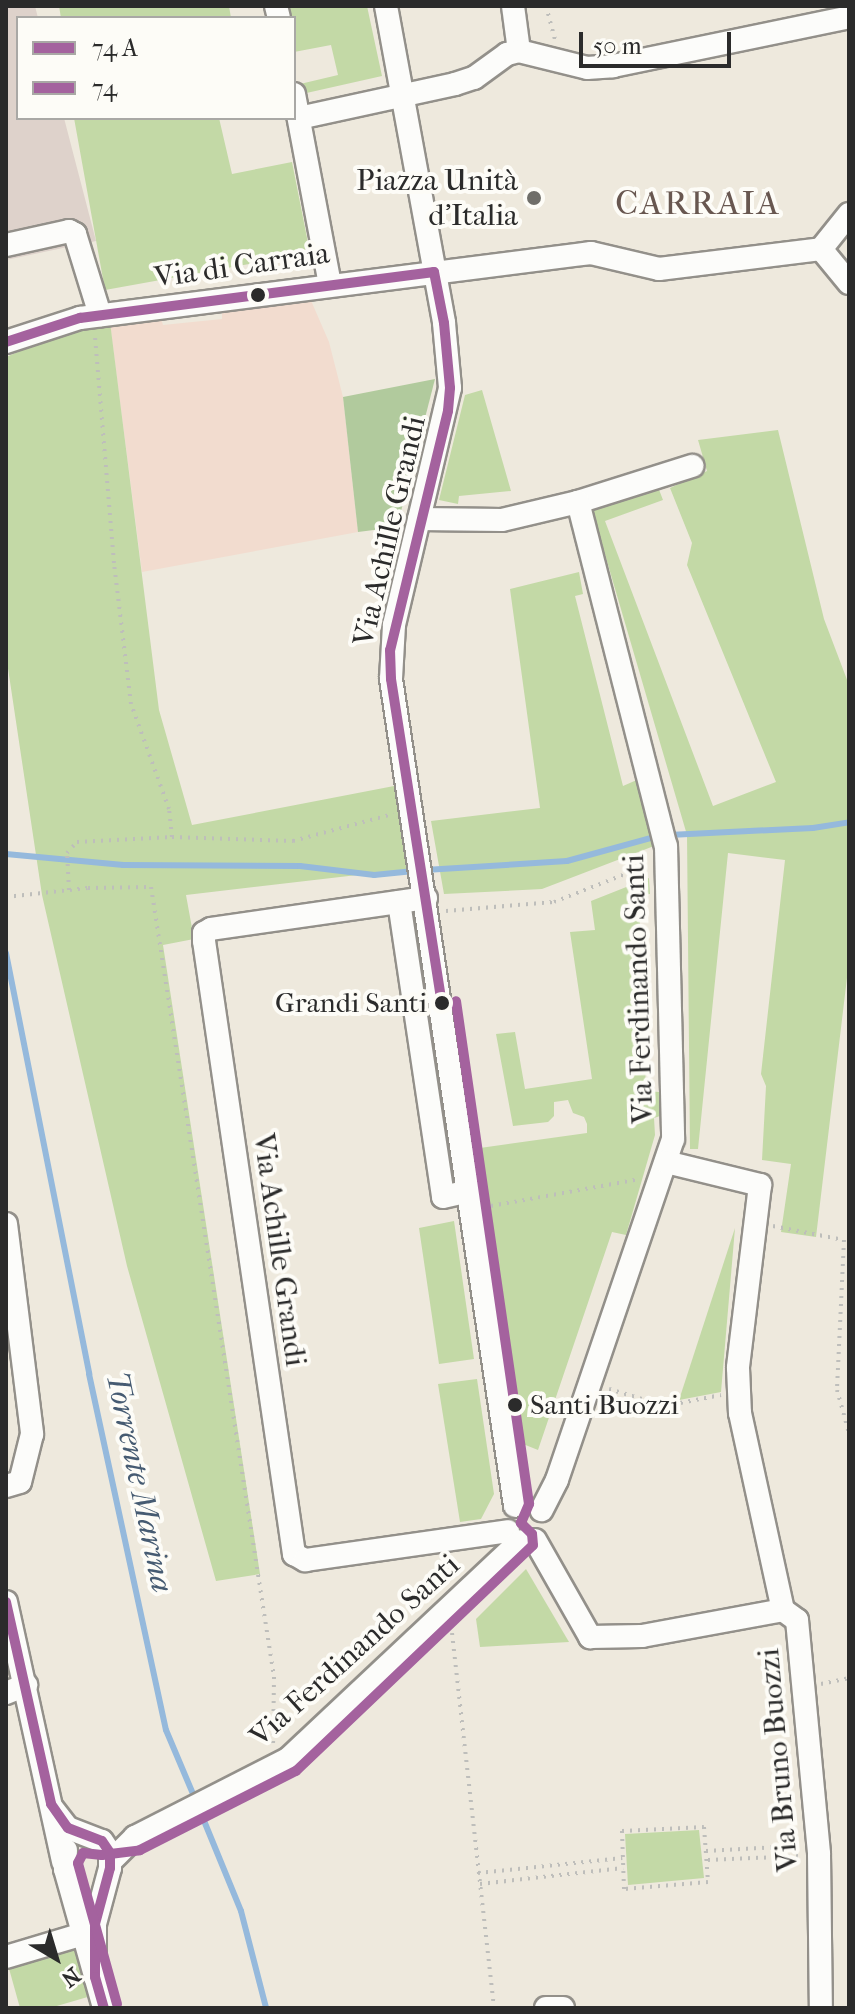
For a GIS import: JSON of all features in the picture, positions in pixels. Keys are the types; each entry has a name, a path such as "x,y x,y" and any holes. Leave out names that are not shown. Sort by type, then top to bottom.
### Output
{"street":[{"name":"Via Achille Grandi","path":"386,6 444,323 450,388 390,650 391,679 515,1506"},
{"path":"516,9 519,51"},
{"path":"299,118 403,98 474,78 507,54 519,51 564,65 587,68 613,66 849,17"},
{"path":"296,104 330,284"},
{"path":"849,214 821,249 849,283"},
{"path":"6,245 69,231 75,234 97,316"},
{"name":"Via di Carraia","path":"6,342 97,316 591,253 659,269 821,249"},
{"path":"419,519 502,520 578,502 692,466"},
{"name":"Via Ferdinando Santi","path":"64,1866 74,1880 88,1885 102,1880 103,1851 272,1769 306,1744 521,1537 546,1524 542,1510 557,1480 673,1139 666,852 659,808 578,502"},
{"name":"Via Achille Grandi","path":"425,897 211,929 204,937 291,1549 296,1558 305,1560 521,1537"},
{"path":"399,902 443,1197 469,1191"},
{"name":"Via Bruno Buozzi","path":"664,1168 760,1185 738,1368 740,1413 783,1610 797,1620 819,1850 821,2008"},
{"path":"6,1224 32,1434 20,1482 6,1486"},
{"path":"542,1510 527,1502 515,1506 508,1514 590,1637 642,1636 783,1610"},
{"path":"6,1602 16,1689 51,1804 64,1866 104,2008"},
{"path":"51,1804 63,1823 103,1851"},
{"path":"64,1866 72,1842 103,1851"},
{"path":"95,1977 95,1924 103,1851"},
{"path":"6,1957 83,1934"},
{"path":"546,2008 563,2008"}],"path":[{"path":"546,6 564,65"},
{"path":"97,316 114,563 131,704 169,809 172,837"},
{"path":"69,891 67,858 77,842 172,837 293,841 359,821 411,811"},
{"path":"425,897 554,902 666,852"},
{"path":"6,897 151,887 274,1677 272,1769"},
{"path":"492,1216 490,1206 664,1168"},
{"path":"755,1222 844,1240 837,1390 849,1433"},
{"path":"590,1383 665,1406 739,1392"},
{"path":"449,1608 494,2008"},
{"path":"704,1827 706,1851 708,1882 624,1889 622,1831 704,1827"},
{"path":"706,1851 819,1850"},
{"path":"707,1860 819,1850"},
{"path":"478,1873 622,1858"},
{"path":"480,1884 623,1868"}],"shaded area":[{"path":"6,6 35,6 38,16 16,16 16,120 65,120 96,241 6,260"},
{"path":"309,296 329,342 343,397 358,532 142,572 110,324 160,315 163,325 222,319 222,306"}],"green space":[{"path":"59,6 229,6 231,16 61,16"},
{"path":"282,6 367,6 382,76 302,94 300,84 338,75 331,45 296,52 296,16 284,16"},
{"path":"74,120 219,120 232,174 292,162 310,253 105,290"},
{"path":"109,314 159,710 192,825 394,786 409,869 186,895 194,939 163,945 260,1574 216,1581 127,1266 42,895 6,655 6,357"},
{"path":"435,379 397,527 358,532 343,397"},
{"path":"482,390 511,491 459,496 458,504 439,500 465,395"},
{"path":"778,430 824,619 849,685 849,961 816,1237 781,1232 791,1164 762,1160 766,1086 761,1074 785,860 728,853 698,1149 690,1149 687,835 592,510 658,487 663,500 605,521 713,806 776,782 687,565 692,543 670,488 707,471 698,440"},
{"path":"579,572 583,594 575,596 623,786 639,779 654,846 542,889 444,894 431,821 540,808 510,589"},
{"path":"649,878 650,894 639,895 646,1091 659,1092 660,1116 654,1118 655,1135 626,1235 612,1232 538,1450 523,1444 480,1148 587,1133 587,1124 584,1117 573,1113 568,1100 554,1102 554,1116 548,1122 513,1126 496,1034 515,1032 525,1089 592,1079 570,932 595,930 591,901"},
{"path":"454,1221 474,1359 439,1364 419,1228"},
{"path":"735,1228 721,1392 679,1400"},
{"path":"477,1379 494,1494 481,1519 460,1522 438,1384"},
{"path":"526,1569 569,1642 480,1647 476,1619"},
{"path":"699,1830 704,1878 628,1885 625,1834"},
{"path":"77,1946 91,1996 50,2008 20,2008 8,1965"}],"waterway":[{"path":"669,835 813,828 849,822"},
{"path":"425,870 567,861 658,836"},
{"path":"6,854 123,865 300,866 374,875 414,871"},
{"name":"Torrente Marina","path":"6,953 89,1374 166,1730 196,1801"},
{"name":"Torrente Marina","path":"200,1811 241,1911 266,2008"}],"transit line":[{"path":"6,342 80,318 434,272 444,323 450,388 448,411 390,650 391,679 442,1003"},
{"name":"74","path":"117,2004 78,1863 83,1853 102,1855 140,1850 296,1771 533,1545 532,1534 521,1523 529,1504 456,1001"},
{"path":"6,1602 51,1804 68,1828 102,1841 110,1853 110,1868 95,1924 95,1977 104,2008"}],"place":[{"name":"Piazza Unità d'Italia","path":"534,198"},
{"name":"Grandi Santi","path":"442,1003"},
{"name":"Santi Buozzi","path":"515,1405"}],"district":[{"name":"CARRAIA","path":"698,204"}]}
